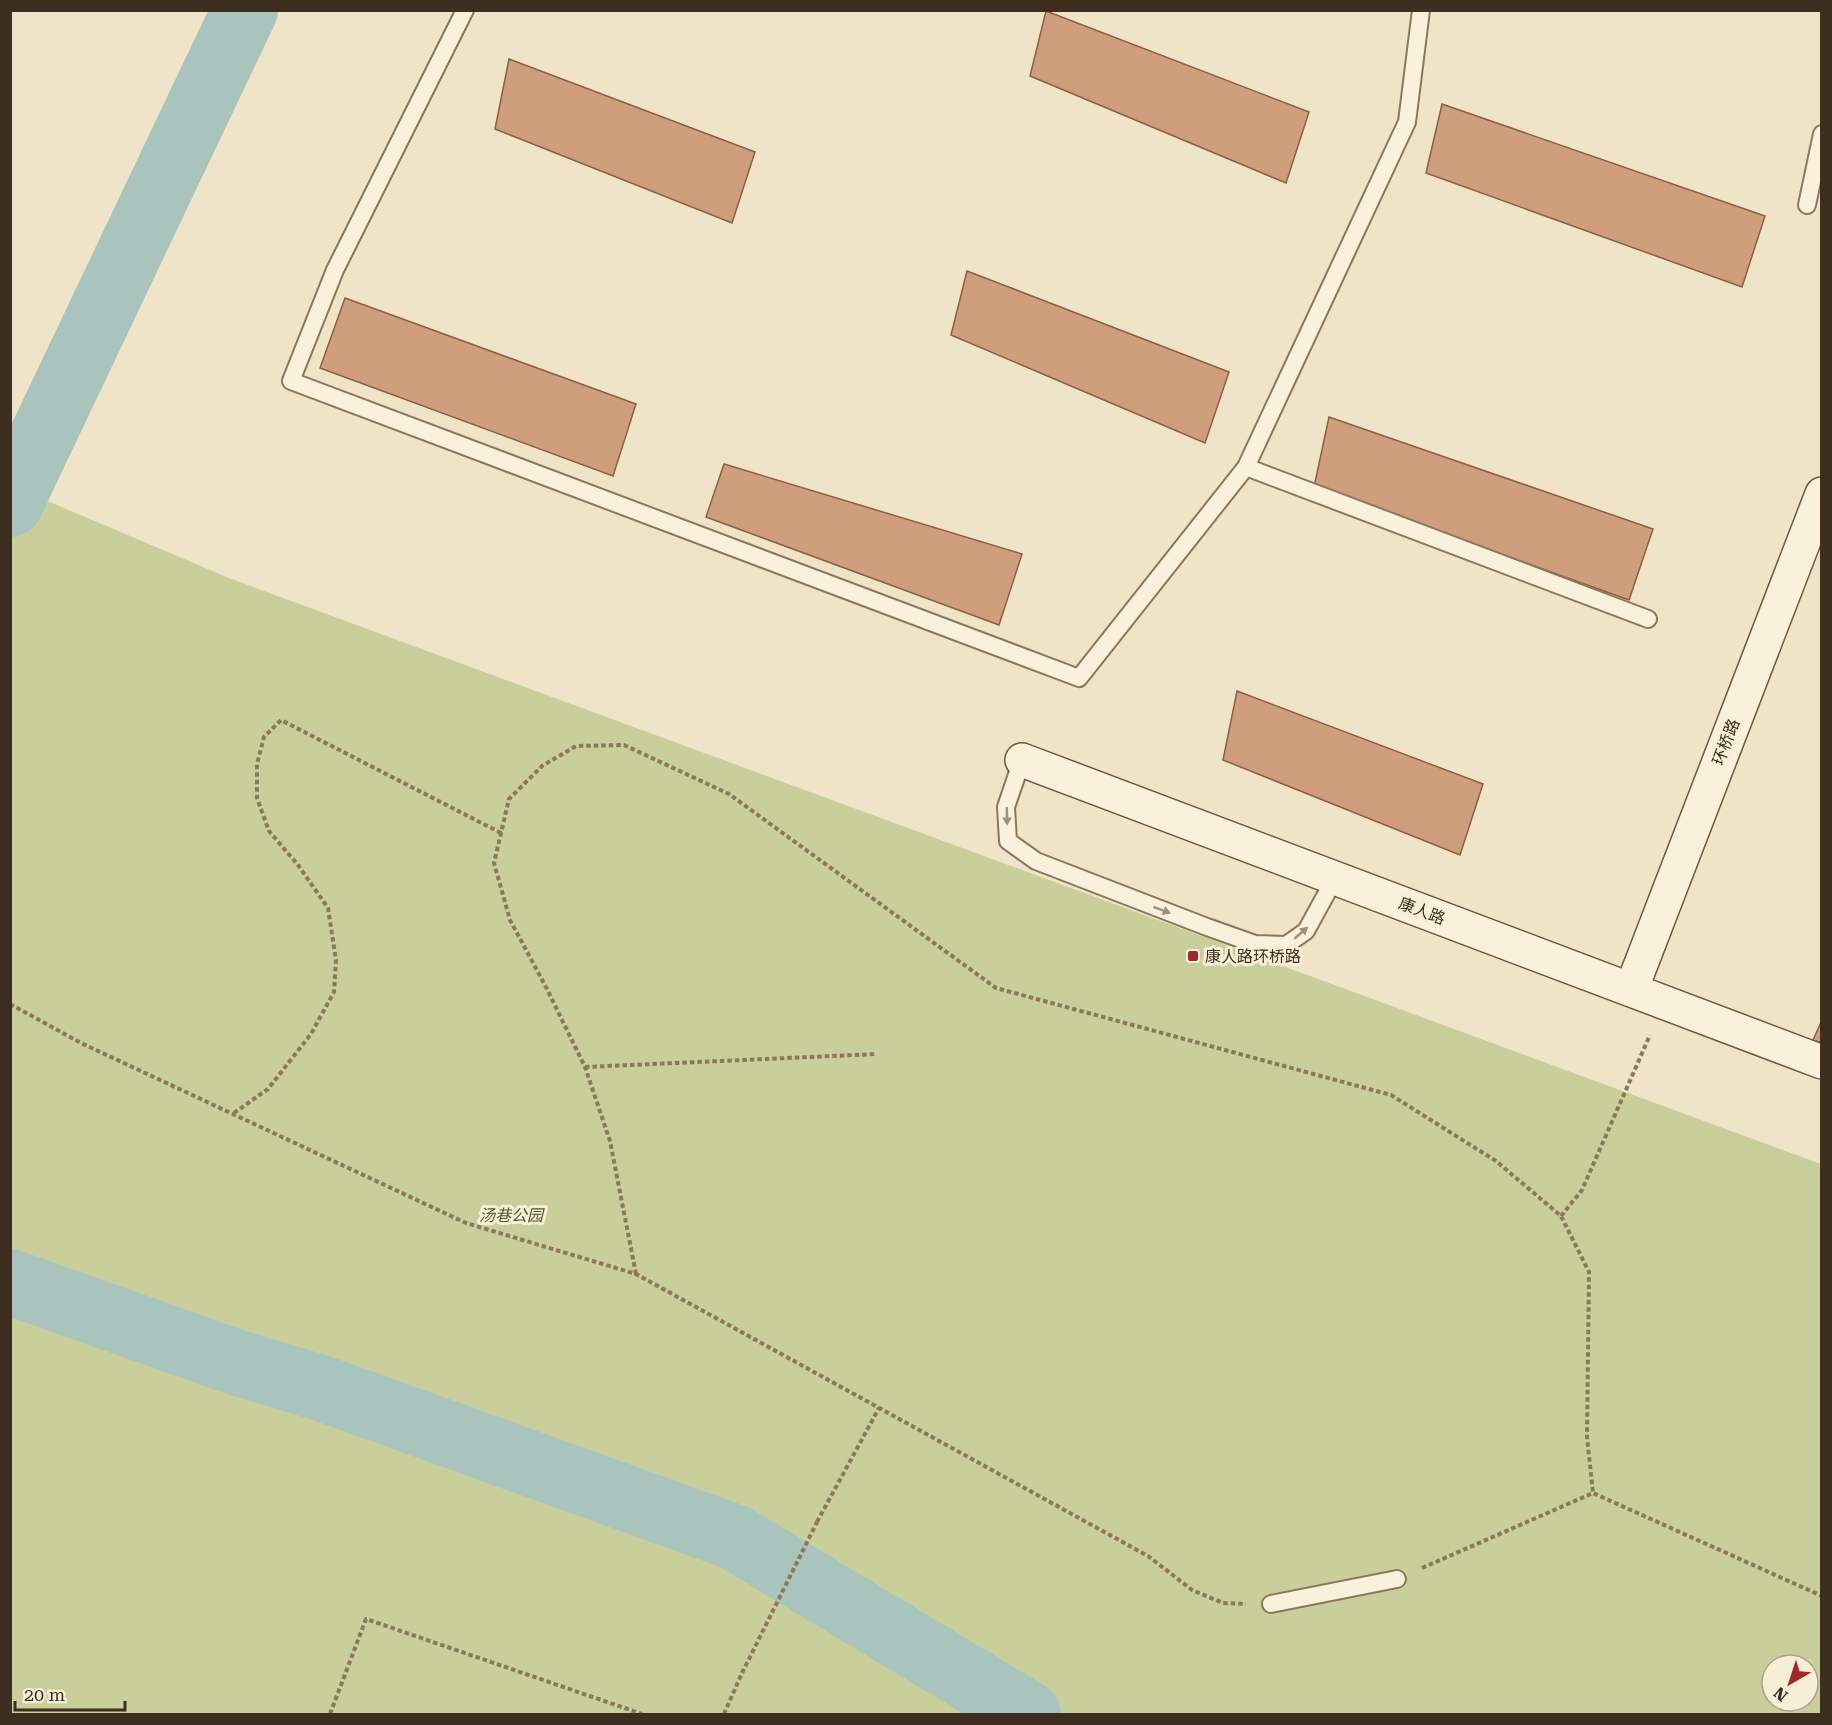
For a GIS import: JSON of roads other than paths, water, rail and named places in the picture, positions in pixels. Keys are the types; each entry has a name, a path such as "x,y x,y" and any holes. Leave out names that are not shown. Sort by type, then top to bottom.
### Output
{"street":[{"name":"环桥路","path":"1631,990 1821,494"},
{"name":"康人路","path":"1022,760 1821,1062"}],"lane":[{"path":"465,10 335,270 291,381 1078,678 1246,466 1407,122 1421,10"},
{"path":"1807,205 1821,134"},
{"path":"1246,466 1647,619"},
{"path":"1022,760 1006,807 1008,841 1036,861 1207,927 1255,944 1286,945 1306,931 1335,878"},
{"path":"1271,1604 1397,1579"}],"waterway":[{"path":"10,504 245,10"},
{"path":"10,1282 235,1362 321,1388 734,1537 1028,1714"}],"place":[{"name":"康人路环桥路","path":"1193,956"}],"park label":[{"name":"汤巷公园","path":"511,1215"}]}
